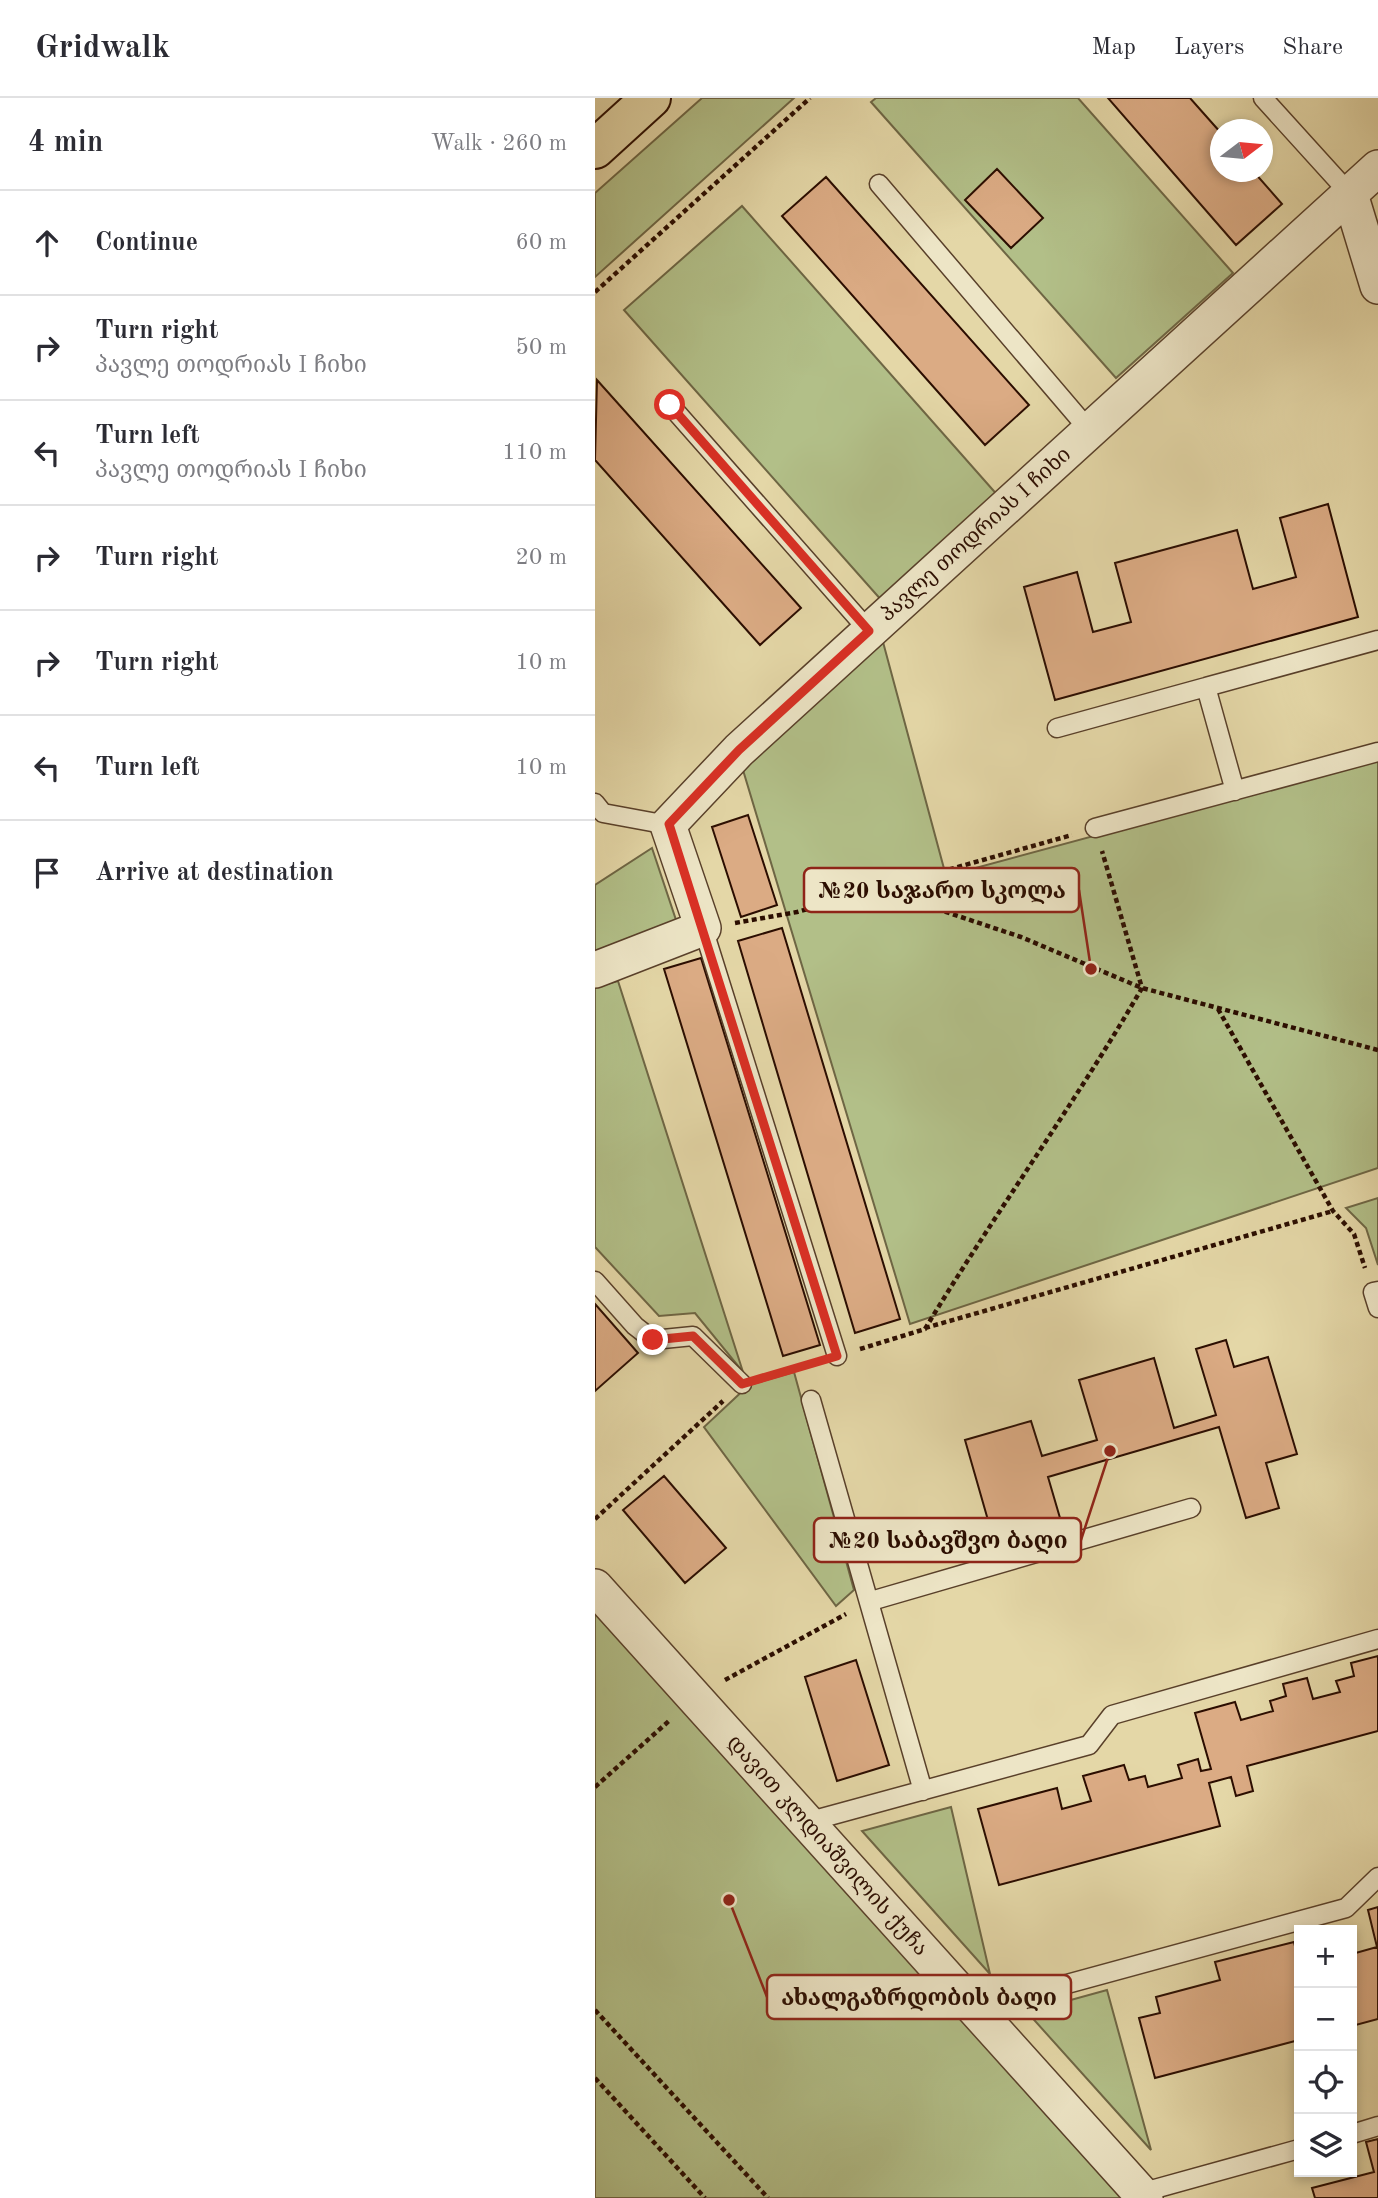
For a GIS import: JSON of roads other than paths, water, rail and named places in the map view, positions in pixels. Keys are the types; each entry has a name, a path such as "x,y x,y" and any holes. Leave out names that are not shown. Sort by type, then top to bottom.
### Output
{"main road":[{"path":"595,149 651,98"}],"street":[{"name":"პავლე თოდრიას I ჩიხი","path":"669,824 739,750 1378,168"},
{"path":"1350,194 1378,286"},
{"path":"595,970 703,928 669,824"},
{"name":"დავით კლდიაშვილის ქუჩა","path":"595,1587 1142,2196"}],"lane":[{"path":"1263,98 1350,194"},
{"path":"879,184 1089,430"},
{"path":"670,405 869,631"},
{"path":"1057,728 1378,640"},
{"path":"1206,687 1234,792"},
{"path":"1095,828 1378,752"},
{"path":"595,803 603,813 669,824"},
{"path":"703,928 837,1356"},
{"path":"595,1281 635,1326 653,1340 693,1336 742,1384"},
{"path":"811,1400 871,1601 923,1791"},
{"path":"871,1601 1191,1508"},
{"path":"807,1822 1089,1745 1112,1715 1378,1639"},
{"path":"975,2009 1346,1908 1378,1877"},
{"path":"1357,2132 1378,2126"},
{"path":"1142,2196 1294,2150"}],"place":[{"name":"№20 საჯარო სკოლა","path":"1091,969"},
{"name":"№20 საბავშვო ბაღი","path":"1110,1451"},
{"name":"ახალგაზრდობის ბაღი","path":"729,1900"}]}
